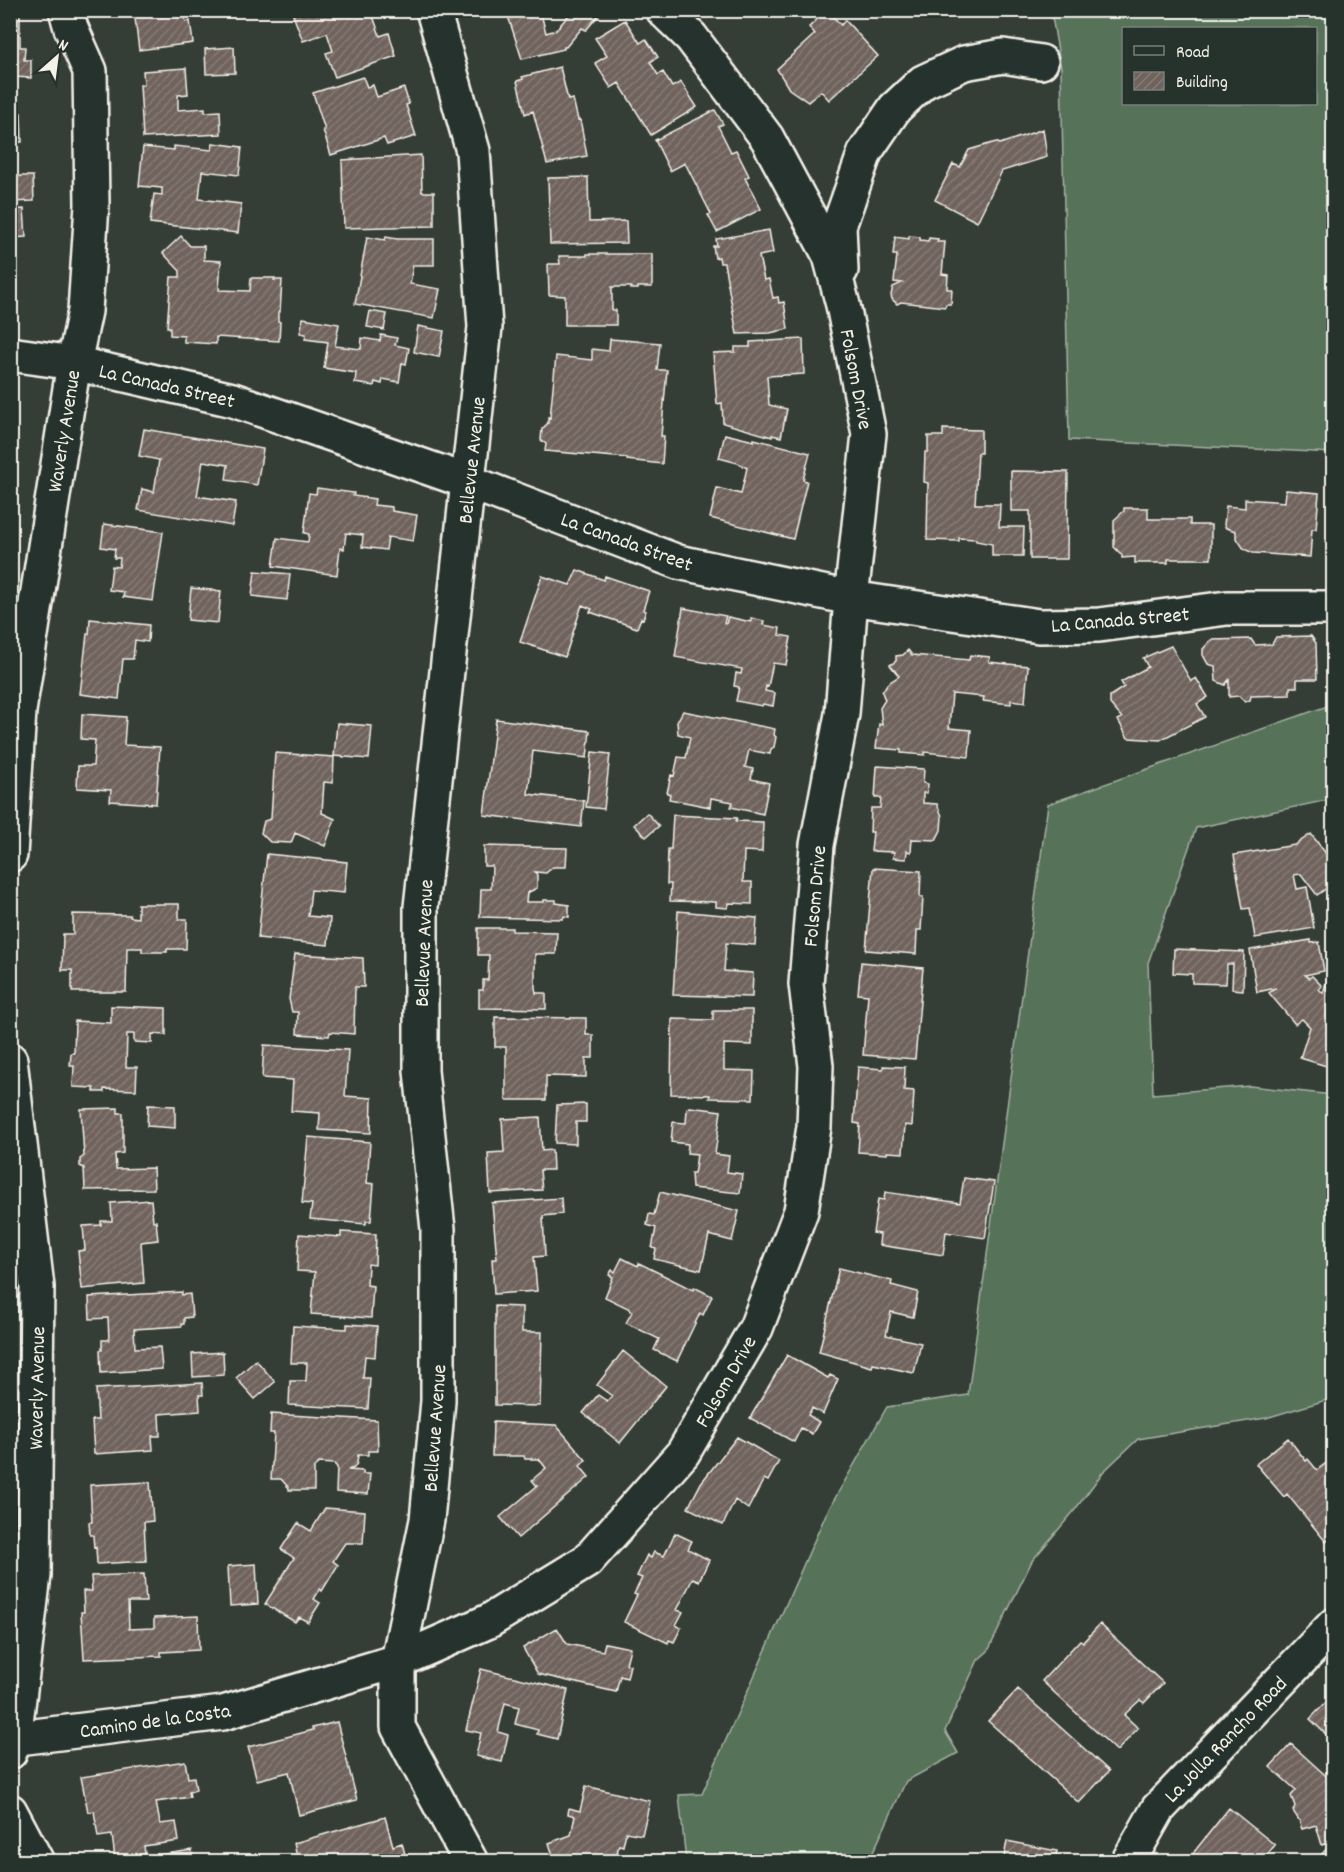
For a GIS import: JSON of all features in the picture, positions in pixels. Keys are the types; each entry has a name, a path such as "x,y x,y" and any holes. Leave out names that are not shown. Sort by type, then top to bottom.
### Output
{"street":[{"name":"Waverly Avenue","path":"10,855 19,711 74,363 85,311 92,205 90,71 71,28 66,10"},
{"name":"Bellevue Avenue","path":"433,10 473,151 485,327 421,907 421,1071 438,1229 438,1401 427,1520 398,1661 398,1727 471,1862"},
{"name":"Folsom Drive","path":"398,1661 489,1621 587,1561 683,1453 756,1328 801,1211 814,1127 816,1066 806,984 818,845 842,714 851,598 869,434 843,304 830,256 767,138 692,37 663,10"},
{"path":"843,304 839,225 865,152 895,108 923,82 964,63 1003,56 1041,62"},
{"name":"La Canada Street","path":"10,354 74,363 233,400 469,482 678,562 851,598 1039,626 1099,625 1227,608 1334,608"},
{"name":"Waverly Avenue","path":"10,1060 37,1287 34,1575 11,1742"},
{"name":"La Jolla Rancho Road","path":"1128,1862 1158,1809 1334,1625"},
{"name":"Camino de la Costa","path":"11,1742 223,1713 398,1661"},
{"path":"10,1811 38,1862"}],"green space":[{"path":"1051,11 1333,11 1333,453 1069,440 1061,68"},
{"path":"1333,704 1333,799 1196,828 1148,963 1153,1094 1250,1086 1333,1095 1333,1398 1266,1418 1138,1439 1103,1472 1032,1561 988,1651 978,1660 945,1731 958,1753 906,1781 869,1861 686,1861 679,1795 702,1794 826,1514 887,1407 968,1395 1048,804"}],"building":[{"path":"134,10 184,10 186,22 190,21 193,43 139,50"},
{"path":"305,10 380,10 381,14 373,16 380,36 389,33 396,56 335,77 326,53 333,51 327,33 303,41 293,15"},
{"path":"506,10 540,10 546,33 556,30 568,16 563,10 603,10 586,30 582,28 564,49 522,59"},
{"path":"827,10 841,25 845,20 878,56 829,100 821,91 808,102 789,89 777,69 815,34 809,27"},
{"path":"10,16 20,16 20,47 25,47 24,60 31,60 31,78 14,77 14,103 10,103"},
{"path":"625,20 640,43 646,39 658,57 650,62 658,75 663,72 672,87 681,82 697,107 651,135 619,83 611,88 595,63 607,56 595,38"},
{"path":"234,47 235,73 206,74 205,49"},
{"path":"560,67 568,100 573,99 578,120 580,119 587,156 547,164 533,111 525,114 517,81 523,79 522,77"},
{"path":"186,68 188,94 178,95 178,110 205,108 205,112 220,111 221,134 143,138 140,85 144,85 143,71"},
{"path":"363,77 367,87 373,85 377,97 404,88 409,104 406,105 416,136 387,145 384,138 331,155 313,93"},
{"path":"715,110 723,124 718,126 731,152 736,150 749,176 745,178 761,209 717,232 708,215 711,214 685,163 670,171 655,140"},
{"path":"10,113 21,113 22,142 10,142"},
{"path":"1043,129 1047,157 1002,171 977,222 935,200 953,164 960,167 969,150 996,142 1000,144"},
{"path":"213,143 242,147 239,175 202,171 199,199 241,204 238,233 150,223 154,194 162,195 162,188 139,186 143,147 174,150 174,146 212,150"},
{"path":"421,155 422,192 434,192 434,226 344,228 342,160"},
{"path":"10,176 33,176 34,201 10,202"},
{"path":"588,177 589,222 626,221 627,243 550,244 548,178"},
{"path":"24,209 26,237 10,238 10,210"},
{"path":"769,230 773,253 759,256 764,280 769,279 773,298 778,297 779,303 784,302 788,329 770,333 737,334 724,263 720,263 719,257 715,258 713,246 717,246 716,239"},
{"path":"181,236 190,246 204,246 204,260 221,261 219,290 250,291 251,278 282,280 280,312 278,312 279,341 216,337 216,344 184,342 184,336 170,335 170,327 167,327 171,277 180,277 180,271 163,253"},
{"path":"909,236 920,237 920,240 928,241 929,238 938,239 937,242 945,242 942,274 948,275 947,289 952,289 951,304 946,304 945,307 901,302 897,304 892,299 893,287 902,283 894,282 897,255 893,255 895,237 909,239"},
{"path":"367,237 385,240 386,237 434,239 434,265 413,265 410,284 440,289 434,318 355,304"},
{"path":"587,254 652,254 652,287 631,289 631,287 612,287 612,310 616,310 616,325 565,325 565,296 549,295 548,264 560,264 559,256 587,256"},
{"path":"370,311 387,314 384,330 367,327"},
{"path":"303,318 339,324 335,346 361,349 362,338 380,341 381,335 397,338 395,345 409,348 406,364 402,363 399,382 383,379 382,384 375,382 374,386 355,383 356,373 324,368 328,342 305,339 306,334 300,333"},
{"path":"418,326 444,331 439,357 414,352"},
{"path":"610,339 660,343 657,370 667,370 661,436 664,436 662,464 627,460 627,458 545,451 546,444 541,440 542,429 548,423 548,417 550,418 556,356 592,360 592,349 609,351"},
{"path":"803,339 804,374 767,376 769,405 787,409 781,437 772,435 772,437 723,423 722,403 717,404 713,353 735,352 735,347 750,347 750,342"},
{"path":"144,429 263,449 257,485 226,480 228,465 203,461 197,496 236,502 232,526 138,510 142,489 154,492 159,460 139,456"},
{"path":"943,429 981,430 981,453 978,453 975,504 1000,504 999,527 1024,527 1023,556 992,556 992,544 976,541 976,539 927,540 928,483 924,482 925,452 928,452 928,436 943,436"},
{"path":"725,434 810,453 803,480 807,481 793,539 710,518 717,488 741,494 747,468 719,458"},
{"path":"1011,471 1068,472 1067,559 1030,559 1030,511 1011,511"},
{"path":"317,488 354,493 353,496 375,499 374,505 392,507 392,511 417,515 413,541 388,537 386,550 362,547 363,535 346,533 344,549 340,548 337,575 273,566 277,538 308,542 309,534 304,533 309,493 316,494"},
{"path":"1286,490 1319,493 1316,529 1312,529 1310,557 1253,553 1244,549 1236,537 1236,531 1224,525 1226,506 1245,508 1245,499 1285,502"},
{"path":"1124,508 1148,508 1148,519 1190,519 1190,525 1211,525 1211,559 1168,559 1168,563 1135,563 1135,557 1122,558 1114,547 1114,520 1124,511"},
{"path":"104,524 163,532 153,601 123,597 124,592 109,590 112,566 119,567 120,558 114,558 115,549 101,547"},
{"path":"577,570 604,580 605,576 649,591 643,610 646,611 637,628 590,612 592,609 582,605 565,657 520,642 542,576 570,585"},
{"path":"255,571 290,574 287,600 252,596"},
{"path":"191,588 221,591 218,623 188,620"},
{"path":"683,608 726,616 724,623 726,624 728,617 751,622 751,618 764,621 763,625 780,628 779,635 791,637 786,665 773,663 768,687 766,686 765,691 775,693 773,706 736,701 739,687 734,686 736,673 741,674 742,669 675,657"},
{"path":"90,619 149,625 148,642 135,640 133,659 123,659 119,699 80,694"},
{"path":"1311,636 1316,643 1317,679 1297,679 1297,687 1290,687 1290,695 1251,696 1250,700 1245,702 1239,696 1229,697 1229,680 1225,685 1216,681 1215,666 1208,664 1203,655 1203,649 1211,640 1251,639 1255,645 1272,644 1276,637"},
{"path":"1171,646 1191,681 1196,678 1208,697 1197,704 1205,717 1160,740 1128,738 1118,720 1122,718 1110,704 1110,696 1124,687 1121,682 1148,667 1143,658"},
{"path":"908,650 912,655 969,660 970,655 990,657 989,662 1028,666 1025,702 1011,700 1011,704 983,701 984,697 952,694 949,728 971,730 969,757 925,752 925,755 901,753 901,750 876,748 879,724 882,725 880,708 885,700 882,692 887,684 899,676 890,665 896,661 896,656 903,655"},
{"path":"683,711 775,729 774,747 770,754 749,750 745,767 753,769 751,779 769,783 763,814 731,807 733,802 711,798 710,807 669,799 670,794 667,793 671,775 674,776 678,757 686,758 690,737 678,734 677,722"},
{"path":"82,714 126,717 124,745 160,747 156,804 110,801 111,790 77,788 78,766 93,766 95,740 81,739"},
{"path":"496,719 590,731 587,758 533,751 528,794 584,801 581,827 484,815"},
{"path":"337,723 372,726 369,759 334,756"},
{"path":"592,752 610,754 604,809 586,807"},
{"path":"275,753 334,757 333,783 324,782 322,813 335,819 325,846 295,833 291,843 270,842 261,833 264,821 271,819"},
{"path":"877,766 924,769 923,783 928,784 927,793 923,793 923,803 937,804 942,816 941,830 936,840 912,839 911,852 907,851 906,859 893,858 894,852 871,851 873,832 870,832 871,808 880,808 881,798 875,798"},
{"path":"647,813 659,826 646,837 634,825"},
{"path":"673,815 737,818 736,821 763,822 762,852 744,851 743,882 752,882 752,904 729,903 728,908 716,907 716,902 670,901 671,884 667,884 668,849 671,849"},
{"path":"1311,834 1334,864 1334,883 1317,895 1301,874 1294,875 1297,889 1307,887 1314,928 1255,938 1250,908 1243,909 1234,855 1295,845"},
{"path":"484,846 567,848 566,867 553,867 546,873 535,872 537,888 527,893 526,902 556,900 556,903 569,905 569,917 564,916 563,919 480,917 481,889 491,889 492,866 484,866"},
{"path":"267,854 347,862 344,893 311,890 308,916 330,918 328,945 258,938"},
{"path":"873,868 921,871 920,897 923,897 921,930 917,930 916,954 866,950"},
{"path":"138,904 179,904 179,919 187,919 186,949 142,952 142,948 127,948 126,992 72,992 72,970 62,970 63,934 73,934 73,914 130,915 130,917 138,918"},
{"path":"678,911 757,918 755,945 726,943 724,971 753,973 752,997 673,995"},
{"path":"478,928 557,932 556,954 535,954 536,993 546,993 546,1009 479,1008 479,990 483,990 483,980 488,980 489,955 478,955"},
{"path":"1311,940 1311,943 1319,942 1324,971 1305,975 1309,978 1312,976 1322,986 1319,989 1323,993 1328,977 1334,979 1333,1068 1300,1058 1310,1027 1302,1019 1295,1024 1269,993 1276,988 1257,992 1250,950"},
{"path":"1174,949 1244,952 1243,990 1232,989 1233,964 1227,964 1226,984 1192,983 1192,974 1173,973"},
{"path":"295,954 363,958 364,987 355,987 354,1034 330,1032 329,1036 297,1034 298,1012 292,1012 289,999"},
{"path":"861,962 923,968 915,1059 863,1055 868,995 858,994"},
{"path":"111,1006 166,1008 166,1035 152,1034 152,1043 134,1042 134,1034 127,1034 126,1067 137,1067 136,1090 104,1089 104,1092 94,1092 94,1088 73,1087 74,1066 70,1066 71,1053 74,1053 75,1021 111,1023"},
{"path":"713,1010 752,1010 752,1045 724,1044 724,1070 754,1071 753,1099 671,1094 672,1019 713,1020"},
{"path":"495,1017 586,1018 586,1035 593,1035 593,1058 586,1058 586,1077 546,1076 546,1100 506,1100 506,1047 495,1047"},
{"path":"264,1045 348,1050 345,1096 372,1098 371,1133 319,1130 320,1113 291,1111 293,1080 262,1078"},
{"path":"883,1066 905,1067 904,1090 914,1091 912,1126 905,1125 903,1153 858,1152 860,1124 854,1123 858,1067 883,1069"},
{"path":"586,1104 586,1122 576,1122 576,1144 555,1143 557,1105"},
{"path":"148,1105 175,1106 175,1128 147,1126"},
{"path":"690,1107 721,1111 715,1154 729,1156 727,1172 742,1174 740,1193 692,1188 691,1173 694,1173 697,1154 687,1153 688,1144 671,1142 673,1122 686,1123 687,1109"},
{"path":"118,1108 118,1113 123,1113 123,1153 115,1154 116,1169 153,1168 154,1189 85,1190 84,1168 80,1166 80,1159 84,1156 81,1109"},
{"path":"540,1117 542,1151 552,1150 553,1170 540,1170 542,1190 490,1193 488,1153 504,1152 502,1119"},
{"path":"308,1137 370,1142 367,1183 374,1184 371,1221 366,1221 366,1224 310,1219 312,1204 302,1203"},
{"path":"964,1178 994,1182 985,1238 946,1232 943,1255 879,1245 880,1234 873,1233 878,1199 884,1200 885,1192 960,1203"},
{"path":"660,1192 739,1211 732,1241 709,1235 701,1270 654,1259 656,1249 652,1248 656,1228 647,1225 649,1214 654,1215"},
{"path":"561,1198 562,1214 543,1216 545,1256 534,1257 537,1291 494,1294 492,1259 497,1259 492,1203"},
{"path":"151,1200 158,1240 141,1242 144,1283 82,1289 78,1251 85,1250 83,1226 101,1225 101,1221 112,1221 111,1203"},
{"path":"341,1232 376,1234 375,1265 368,1264 367,1285 373,1286 371,1318 311,1314 315,1272 297,1271 299,1234 341,1237"},
{"path":"622,1258 638,1266 639,1263 693,1290 694,1287 712,1296 703,1315 700,1313 677,1361 654,1350 659,1339 626,1323 632,1312 628,1308 605,1297 613,1277 609,1275 612,1270 615,1272"},
{"path":"839,1268 892,1281 891,1285 918,1292 913,1317 891,1312 886,1335 921,1343 914,1373 873,1364 872,1367 819,1352"},
{"path":"182,1292 182,1295 190,1294 192,1317 184,1318 182,1326 134,1329 135,1348 160,1347 162,1369 101,1373 100,1350 102,1350 102,1340 109,1340 108,1318 90,1319 89,1297"},
{"path":"495,1306 522,1307 522,1332 542,1332 540,1406 495,1405"},
{"path":"347,1324 377,1326 375,1357 365,1356 363,1378 370,1378 368,1409 289,1405 290,1381 306,1381 307,1363 291,1363 293,1326 347,1329"},
{"path":"623,1351 666,1386 620,1443 583,1413 598,1395 607,1401 612,1396 597,1385"},
{"path":"223,1352 224,1375 193,1377 192,1354"},
{"path":"787,1355 828,1378 830,1375 838,1379 823,1414 812,1408 808,1415 819,1422 812,1434 801,1428 794,1442 750,1418"},
{"path":"256,1360 275,1382 255,1399 236,1378"},
{"path":"202,1383 203,1395 199,1395 200,1411 159,1414 160,1436 152,1436 153,1450 94,1454 92,1420 98,1420 96,1389"},
{"path":"271,1414 377,1420 378,1451 368,1451 368,1455 358,1455 354,1468 348,1470 370,1474 368,1494 336,1492 337,1467 334,1464 319,1463 314,1467 314,1490 289,1490 281,1479 271,1479 274,1433 270,1433"},
{"path":"493,1422 556,1425 586,1460 580,1466 589,1477 518,1538 500,1517 537,1486 532,1480 546,1468 539,1459 525,1459 524,1456 492,1456"},
{"path":"737,1437 779,1461 768,1481 764,1479 748,1509 735,1500 723,1525 688,1508 701,1483"},
{"path":"1288,1438 1306,1461 1308,1459 1317,1470 1334,1457 1334,1535 1326,1542 1287,1494 1284,1497 1256,1464"},
{"path":"150,1482 153,1521 144,1522 146,1561 97,1564 96,1547 94,1548 93,1535 90,1535 89,1522 92,1522 90,1485"},
{"path":"325,1508 365,1511 363,1543 345,1543 333,1561 338,1565 322,1591 320,1589 314,1599 320,1603 308,1622 299,1617 295,1622 265,1604 294,1558 281,1549 298,1523 311,1531"},
{"path":"675,1533 692,1541 688,1549 709,1560 699,1581 693,1578 677,1610 683,1612 676,1625 681,1628 674,1642 669,1640 668,1643 624,1622 637,1595 634,1594 642,1578 637,1576 647,1555 651,1558 654,1552 664,1556"},
{"path":"256,1564 258,1604 230,1606 228,1566"},
{"path":"144,1574 146,1602 128,1602 129,1629 154,1628 154,1618 198,1616 199,1650 161,1652 161,1656 84,1659 81,1612 84,1612 83,1591 92,1591 91,1576"},
{"path":"1100,1624 1163,1683 1144,1703 1140,1700 1124,1715 1138,1728 1117,1751 1042,1681 1080,1640 1083,1642"},
{"path":"557,1628 567,1644 603,1651 605,1643 630,1648 626,1664 630,1665 627,1678 620,1676 616,1692 538,1674 523,1648"},
{"path":"481,1669 568,1690 557,1739 537,1734 538,1730 515,1724 519,1707 505,1703 498,1732 508,1735 502,1762 476,1756 481,1733 466,1730"},
{"path":"1018,1689 1109,1771 1079,1803 988,1721"},
{"path":"1334,1694 1334,1742 1310,1719"},
{"path":"337,1722 357,1800 299,1815 289,1772 257,1780 248,1747"},
{"path":"1291,1744 1334,1783 1334,1862 1330,1862 1322,1854 1330,1845 1328,1843 1322,1845 1316,1825 1302,1829 1293,1811 1295,1806 1291,1796 1296,1790 1270,1767"},
{"path":"185,1761 188,1778 194,1777 196,1790 189,1792 190,1797 156,1802 160,1824 176,1822 179,1841 144,1846 145,1854 115,1858 112,1835 98,1837 94,1811 88,1812 81,1777"},
{"path":"586,1786 650,1801 642,1835 626,1832 623,1846 619,1845 617,1853 638,1858 637,1862 555,1862 549,1843 571,1835 575,1816 568,1814 569,1808 580,1811"},
{"path":"1229,1808 1275,1845 1266,1856 1272,1862 1186,1862"},
{"path":"385,1817 393,1846 402,1843 407,1862 333,1862 331,1857 315,1862 298,1862 294,1843"},
{"path":"1007,1841 1057,1851 1055,1862 1003,1862"},
{"path":"192,1850 194,1862 154,1862 153,1856"}]}
